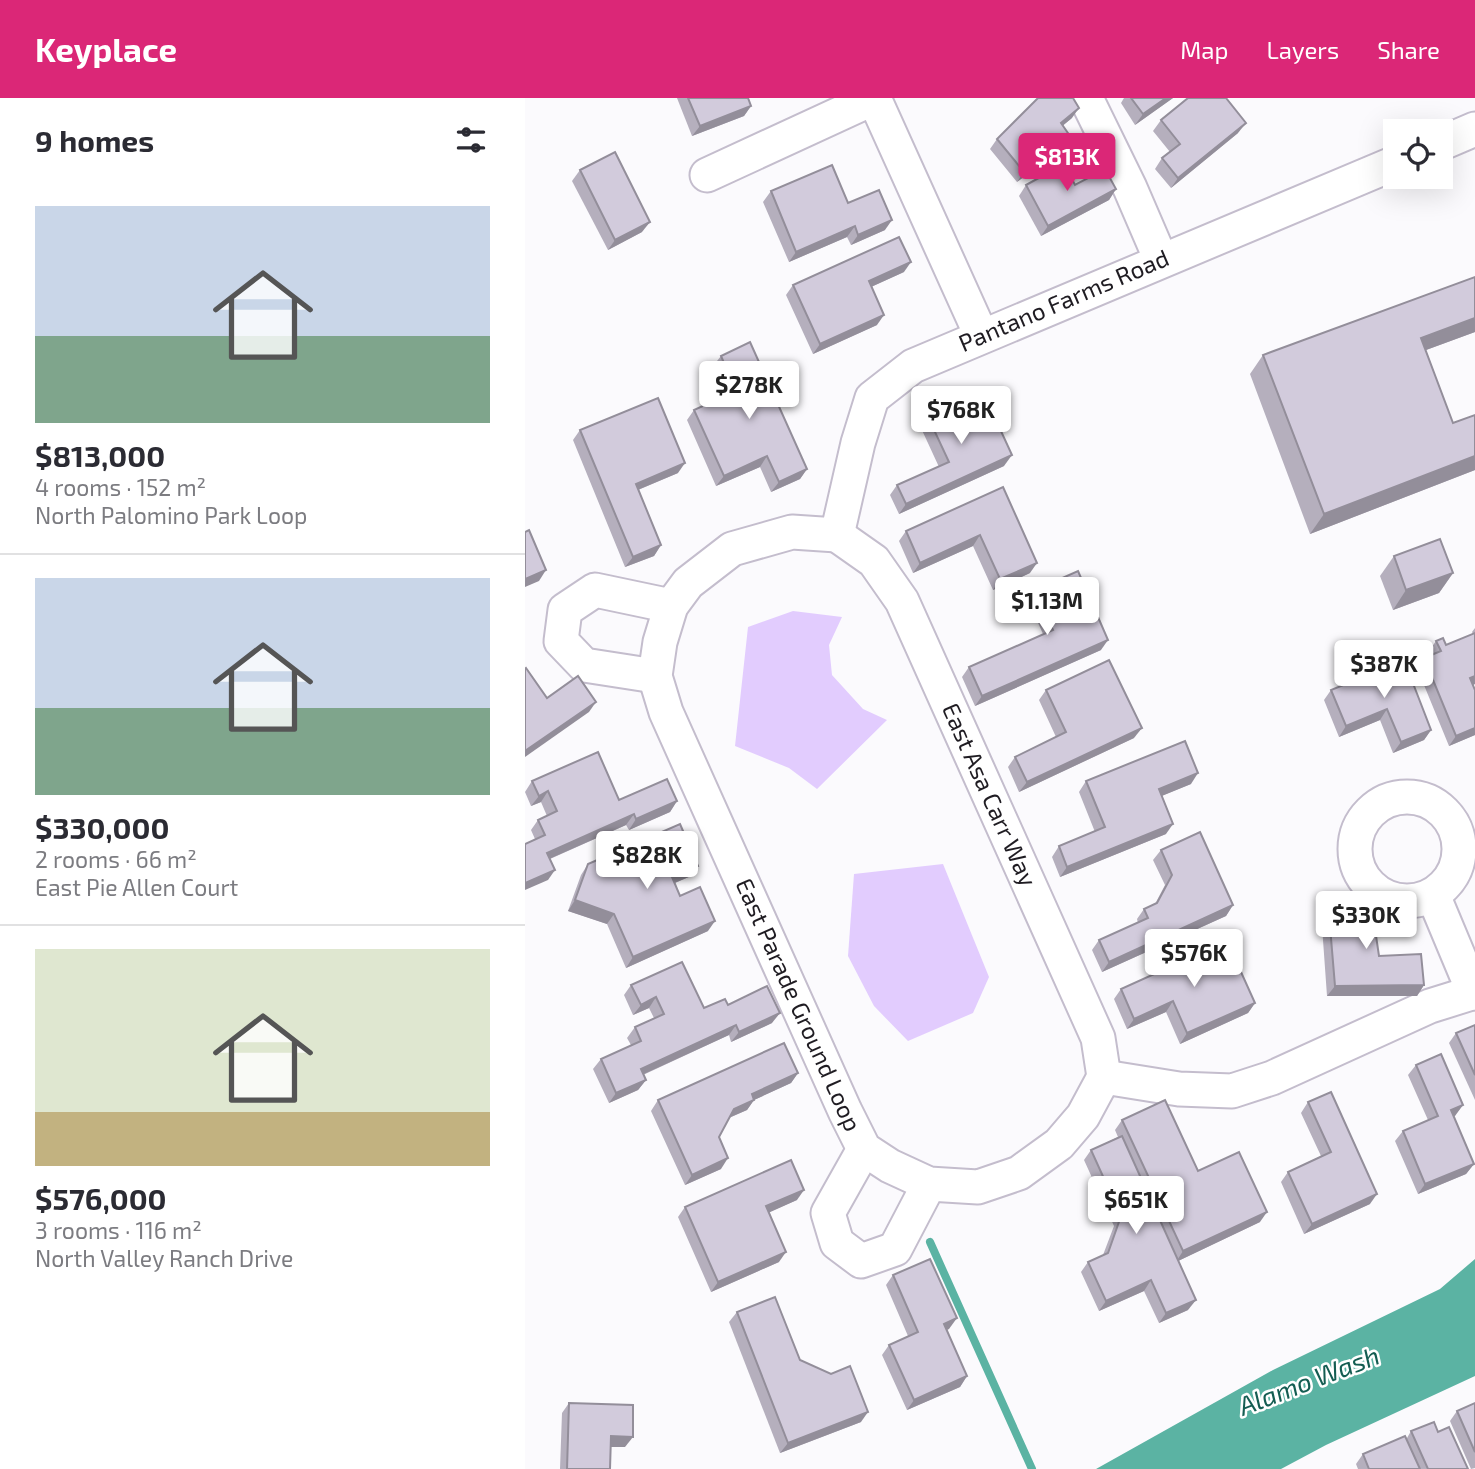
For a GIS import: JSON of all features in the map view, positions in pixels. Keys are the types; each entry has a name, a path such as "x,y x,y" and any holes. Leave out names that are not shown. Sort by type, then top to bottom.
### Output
{"street":[{"path":"708,175 874,98 981,335"},
{"path":"1086,98 1131,188 1161,260"},
{"path":"1453,138 1475,129"},
{"name":"Pantano Farms Road","path":"837,535 858,443 872,398 913,366 981,335 1383,168"},
{"name":"East Parade Ground Loop","path":"837,535 792,532 732,549 688,583 671,606 660,642 655,676 666,712 864,1149 890,1166 929,1184 978,1187 1020,1173 1059,1144 1083,1116 1104,1077"},
{"name":"East Asa Carr Way","path":"837,535 874,561 902,601 1098,1038 1104,1077"},
{"path":"655,676 584,665 561,641 565,610 595,590 671,606"},
{"path":"1104,1077 1179,1089 1232,1091 1272,1078 1430,1006 1474,993 1433,895"},
{"path":"864,1149 828,1213 837,1243 860,1261 895,1249 929,1184"}],"shaded area":[{"path":"793,611 842,617 829,645 832,675 863,709 887,720 817,789 789,768 735,746 748,627"},
{"path":"943,864 989,977 973,1013 908,1041 874,1006 848,956 854,874"}],"water":[{"name":"Alamo Wash","path":"1475,1259 1475,1376 1326,1445 1281,1469 1096,1469 1273,1370 1440,1289"}],"building":[{"path":"688,98 748,98 751,106 700,126"},
{"path":"1038,98 1073,98 1079,108 1061,123 1070,136 1024,172 997,139"},
{"path":"1131,98 1166,98 1143,114"},
{"path":"1188,98 1226,98 1246,123 1178,178 1162,158 1180,144 1161,120"},
{"path":"615,152 650,222 615,240 580,170"},
{"path":"1064,164 1075,185 1105,169 1116,189 1048,226 1026,185"},
{"path":"832,165 848,203 879,190 892,220 858,235 855,226 796,252 771,191"},
{"path":"899,237 911,262 869,281 884,315 820,344 793,285"},
{"path":"1475,277 1475,318 1421,338 1453,423 1475,415 1475,456 1324,514 1263,355"},
{"path":"750,342 807,469 779,482 767,456 724,476 694,410 736,391 721,356"},
{"path":"983,392 1012,455 906,504 897,485 949,462 928,417"},
{"path":"658,398 685,463 636,484 661,545 633,557 580,430"},
{"path":"1003,487 1037,563 1000,579 980,535 920,563 906,531"},
{"path":"529,530 546,570 525,579 525,532"},
{"path":"1440,539 1453,573 1406,590 1394,556"},
{"path":"1078,571 1108,640 982,696 969,667 1053,630 1035,590"},
{"path":"1475,633 1475,676 1470,678 1475,690 1475,728 1456,736 1424,658 1441,651 1436,641 1443,638 1446,645"},
{"path":"1109,660 1142,728 1027,782 1015,757 1066,732 1046,690"},
{"path":"1404,660 1431,730 1401,742 1387,709 1346,726 1331,690"},
{"path":"525,669 547,698 578,676 596,702 525,751"},
{"path":"1185,741 1198,773 1159,789 1173,824 1067,867 1059,846 1105,827 1086,781"},
{"path":"598,752 619,800 667,779 677,801 636,819 634,814 547,853 555,870 525,883 525,844 545,835 538,820 557,811 548,791 539,796 532,781"},
{"path":"680,824 698,866 672,877 680,896 700,887 715,921 633,957 614,914 575,900 588,864"},
{"path":"1200,832 1233,905 1109,962 1099,940 1148,918 1144,909 1157,903 1172,875 1161,850"},
{"path":"1328,902 1371,902 1379,956 1421,954 1424,985 1335,986"},
{"path":"1227,941 1255,1003 1187,1033 1173,1001 1134,1019 1121,989"},
{"path":"682,962 704,1008 725,999 728,1005 767,986 780,1013 739,1032 736,1025 641,1069 646,1080 616,1093 601,1059 641,1041 635,1027 664,1014 656,997 641,1005 631,985"},
{"path":"1475,1025 1475,1075 1456,1033"},
{"path":"784,1043 798,1073 752,1094 754,1100 734,1109 719,1137 728,1158 692,1175 658,1100"},
{"path":"1441,1054 1463,1105 1451,1110 1474,1164 1425,1184 1403,1131 1438,1116 1416,1065"},
{"path":"1331,1092 1377,1194 1312,1224 1288,1172 1331,1152 1308,1102"},
{"path":"1165,1100 1198,1171 1239,1152 1267,1212 1183,1251 1122,1120"},
{"path":"1122,1136 1196,1300 1166,1313 1151,1280 1106,1301 1088,1262 1108,1253 1121,1216 1091,1150"},
{"path":"791,1160 804,1190 766,1206 786,1252 718,1282 685,1207"},
{"path":"930,1259 957,1318 944,1324 967,1376 914,1400 889,1345 918,1332 893,1275"},
{"path":"775,1297 800,1360 831,1374 850,1366 868,1412 788,1443 737,1312"},
{"path":"569,1403 633,1405 633,1437 611,1436 610,1469 567,1469"},
{"path":"1475,1403 1475,1452 1457,1411"},
{"path":"1434,1422 1438,1432 1449,1427 1468,1469 1428,1469 1411,1431"},
{"path":"1405,1436 1420,1469 1369,1469 1363,1454"}],"waterway":[{"path":"930,1242 1032,1469"}]}
